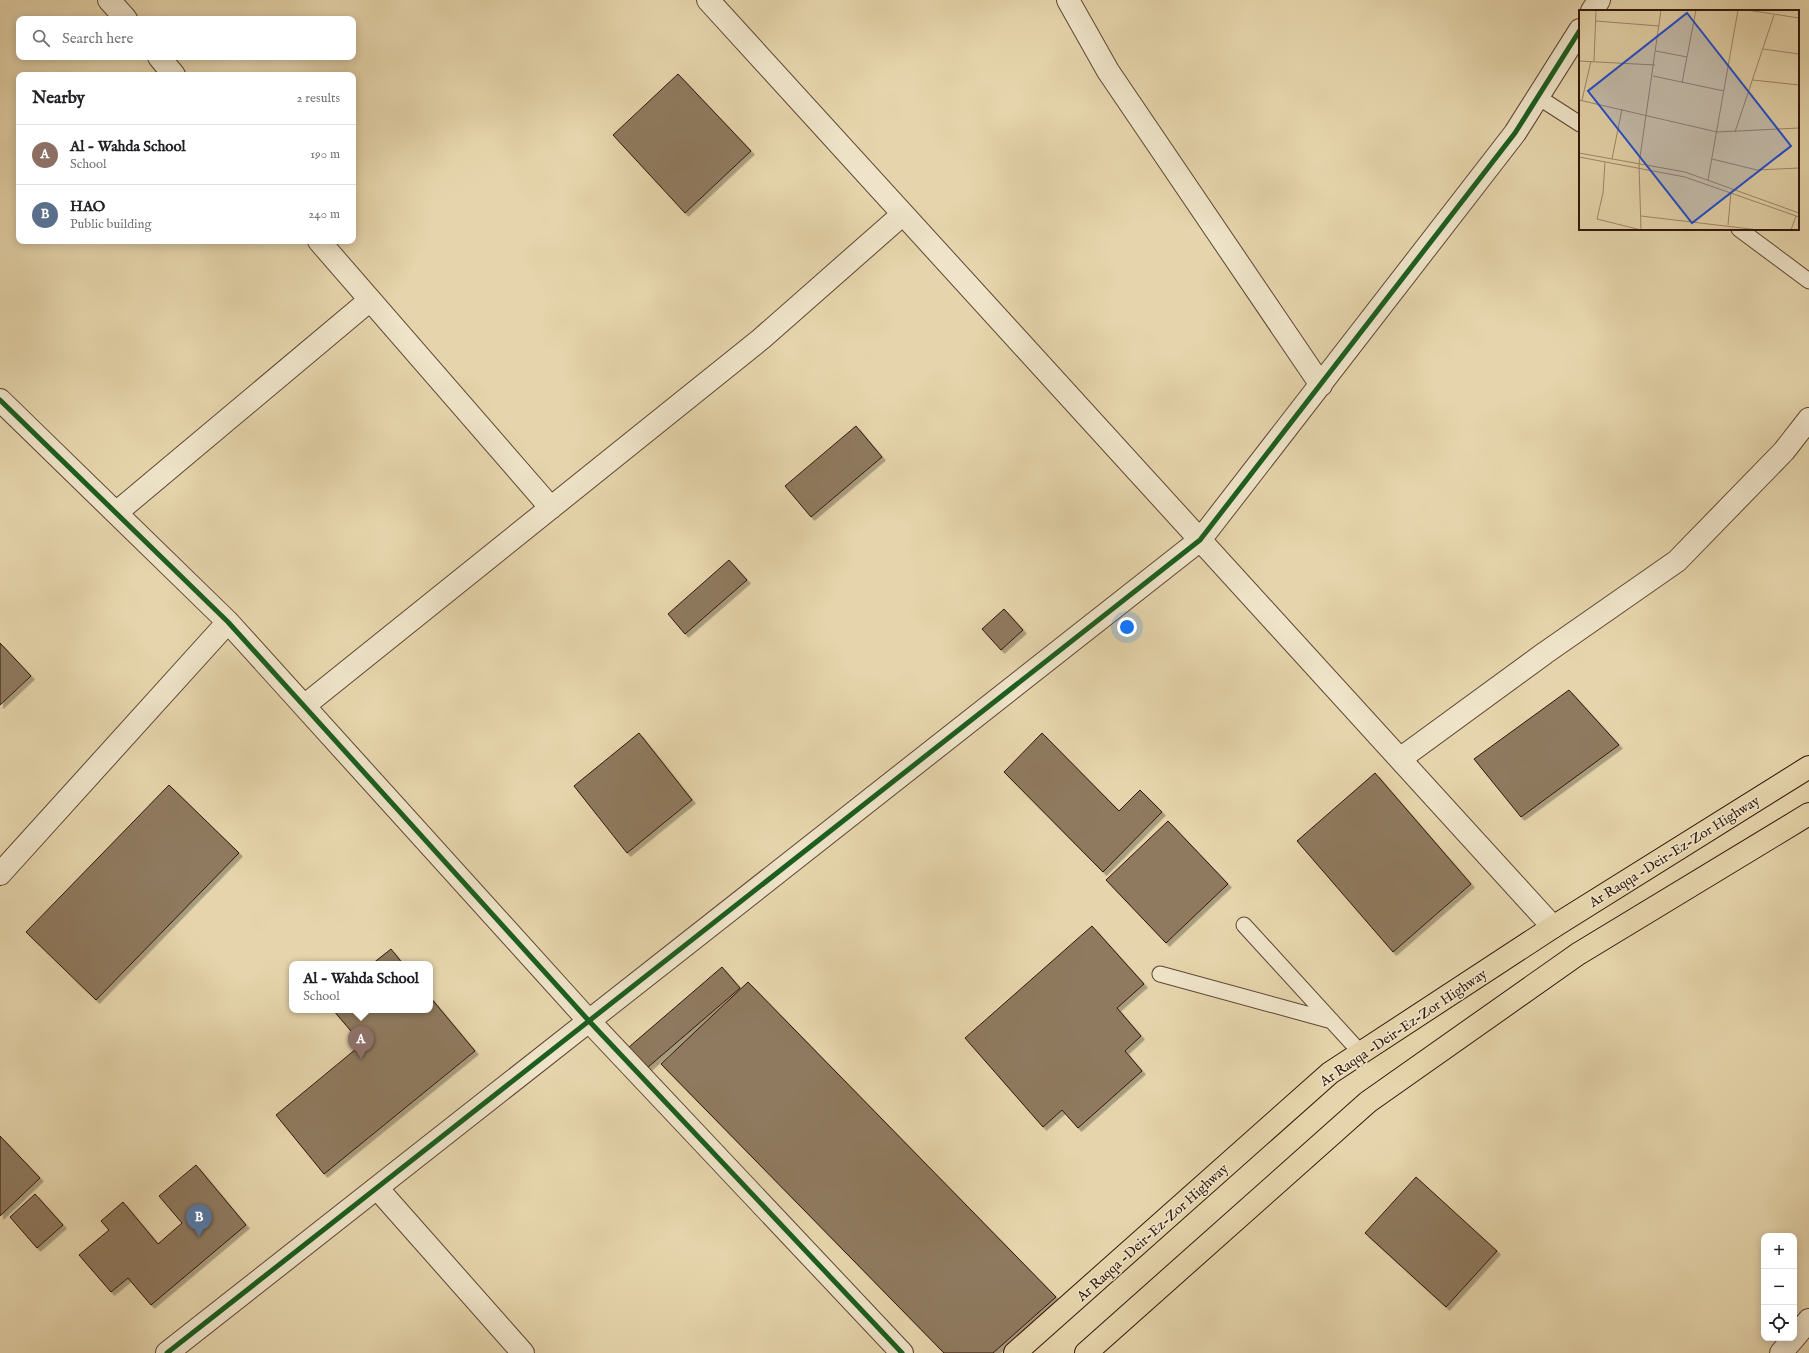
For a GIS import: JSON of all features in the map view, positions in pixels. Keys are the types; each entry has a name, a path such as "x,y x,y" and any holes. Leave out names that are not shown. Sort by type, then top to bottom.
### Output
{"main road":[{"name":"Ar Raqqa -Deir-Ez-Zor Highway","path":"1015,1353 1330,1073 1553,927 1809,767"},
{"path":"1086,1353 1368,1102 1578,954 1808,815"}],"street":[{"path":"109,0 123,16"},
{"path":"708,0 1553,927"},
{"path":"1068,0 1108,71 1321,385"},
{"path":"1593,10 1600,0"},
{"path":"167,1353 1200,540 1515,133 1579,32"},
{"path":"162,60 172,72"},
{"path":"304,706 761,339 903,214"},
{"path":"322,244 551,508"},
{"path":"116,513 370,300"},
{"path":"0,400 228,622 589,1021 902,1353"},
{"path":"1400,759 1545,653 1677,561 1784,450 1809,419"},
{"path":"0,874 228,622"},
{"path":"377,1188 523,1353"},
{"path":"1797,1334 1809,1320"},
{"path":"1780,1353 1791,1341"}],"lane":[{"path":"1538,97 1579,123"},
{"path":"1740,230 1809,281"},
{"path":"1244,926 1360,1053"},
{"path":"1160,974 1332,1021"}],"building":[{"path":"678,74 751,151 685,213 613,135"},
{"path":"856,426 882,457 811,517 785,486"},
{"path":"729,560 747,580 685,634 668,614"},
{"path":"1004,609 1023,630 1001,650 982,629"},
{"path":"0,643 31,676 0,705"},
{"path":"1569,690 1619,745 1521,817 1474,759"},
{"path":"639,733 692,800 627,853 574,786"},
{"path":"1042,733 1119,811 1140,790 1162,812 1103,872 1004,772"},
{"path":"1375,773 1471,884 1393,952 1297,841"},
{"path":"169,785 239,853 96,1000 26,932"},
{"path":"1168,821 1228,884 1166,943 1106,880"},
{"path":"1092,926 1144,984 1117,1008 1141,1036 1125,1051 1142,1071 1078,1128 1062,1110 1043,1127 965,1038"},
{"path":"391,949 401,961 376,961"},
{"path":"722,967 740,988 647,1068 629,1047"},
{"path":"748,982 1056,1297 993,1353 944,1353 661,1064"},
{"path":"433,1001 475,1051 324,1174 276,1115 362,1044 336,1013 433,1013"},
{"path":"0,1136 40,1178 0,1216"},
{"path":"196,1165 246,1225 151,1305 128,1278 111,1292 79,1255 109,1230 101,1221 123,1202 158,1244 182,1223 159,1196"},
{"path":"1416,1177 1497,1251 1446,1307 1365,1233"},
{"path":"35,1194 63,1225 37,1248 10,1217"}],"cycle path":[{"path":"167,1353 1200,540 1515,133 1579,32"},
{"path":"0,400 228,622 589,1021 902,1353"}],"place":[{"name":"Al - Wahda School","path":"361,1059"},
{"name":"HAO","path":"199,1237"}]}
